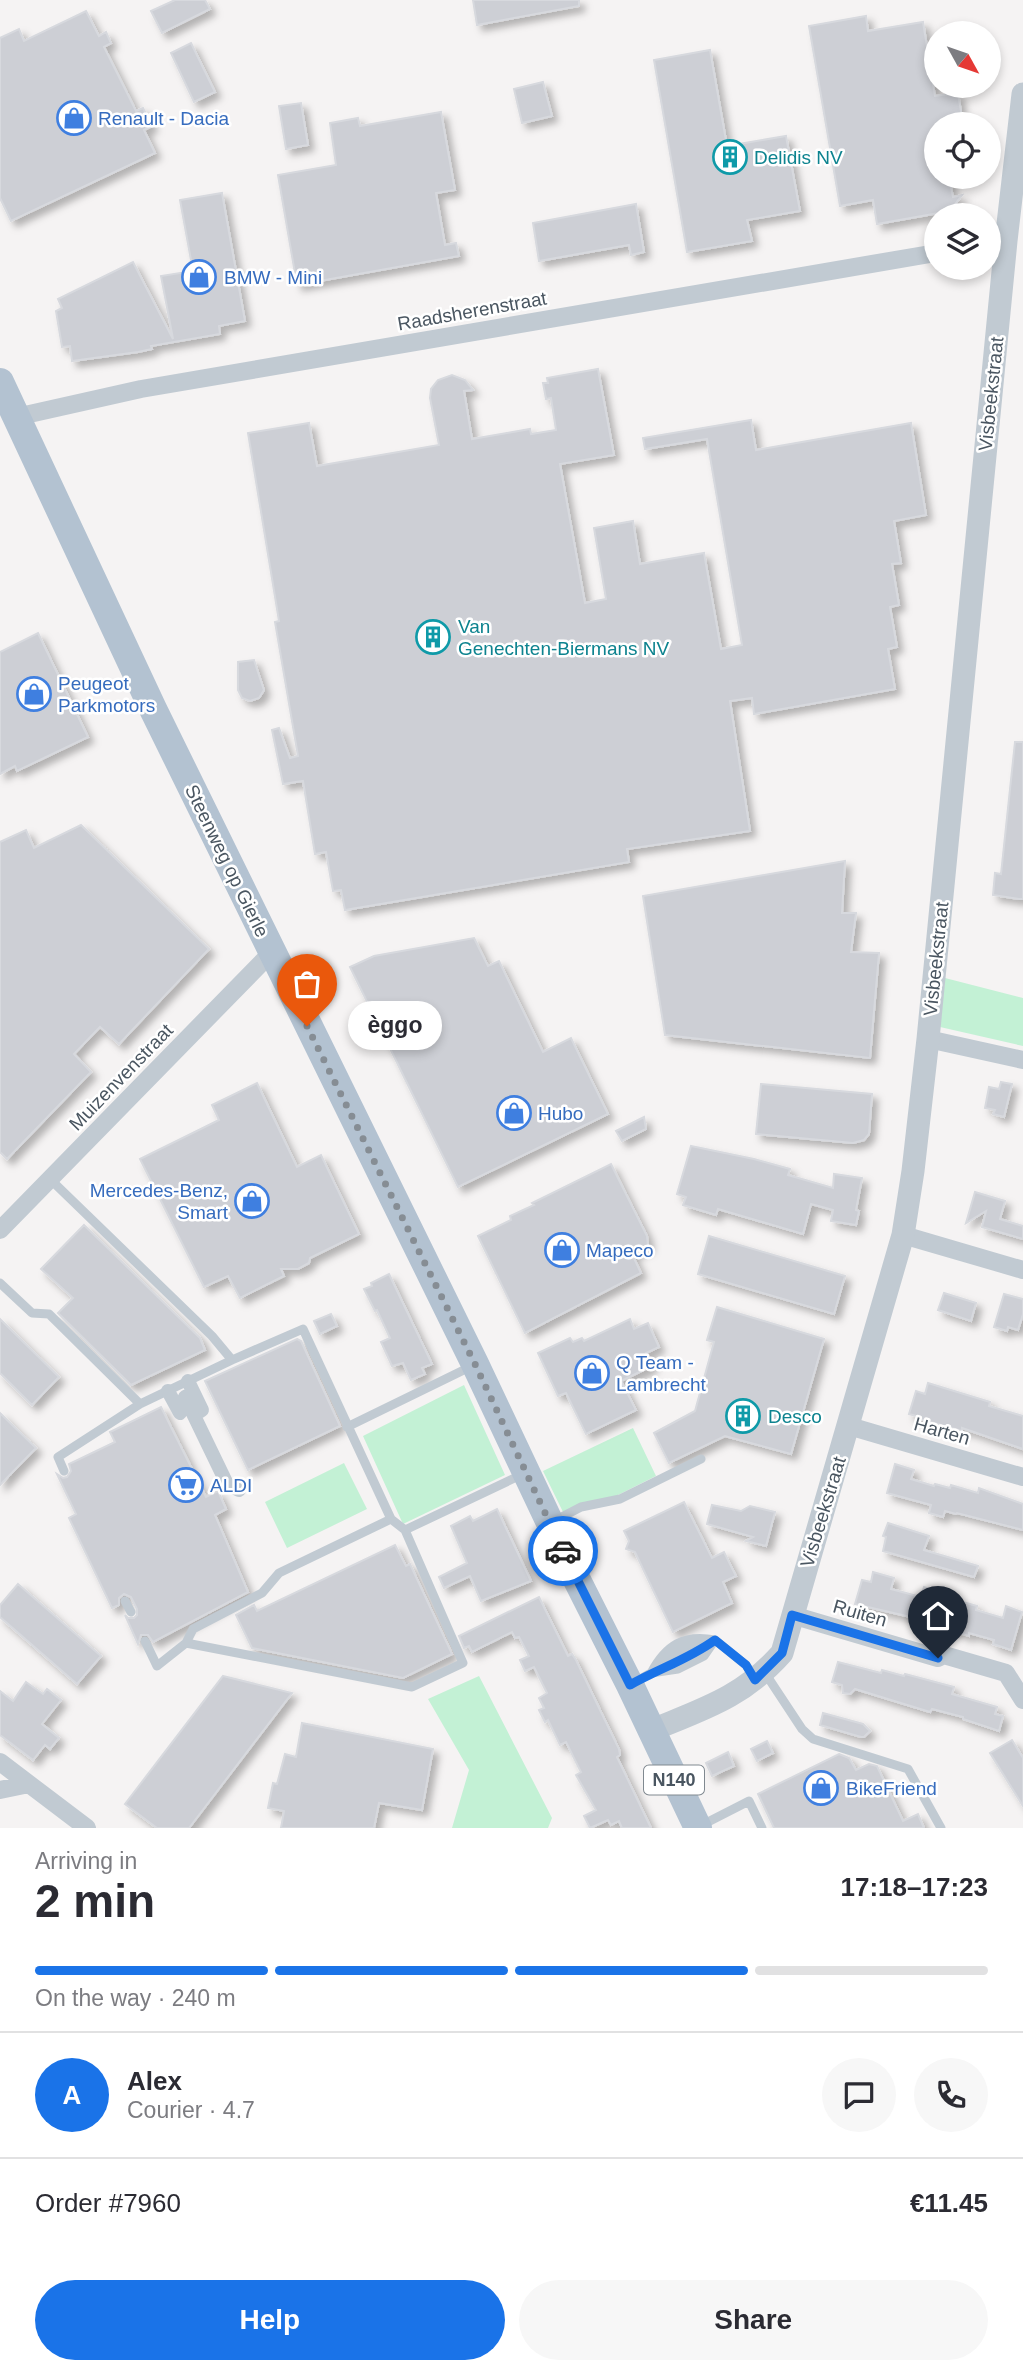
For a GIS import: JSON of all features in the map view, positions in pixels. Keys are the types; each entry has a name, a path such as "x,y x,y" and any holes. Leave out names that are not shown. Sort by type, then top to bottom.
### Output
{"main road":[{"name":"Steenweg op Gierle","path":"0,382 153,709 475,1364 550,1523 641,1679 650,1731 697,1828"}],"street":[{"name":"Visbeekstraat","path":"1001,219 1023,94"},
{"name":"Raadsherenstraat","path":"16,417 141,389 924,255"},
{"name":"Visbeekstraat","path":"650,1731 727,1699 760,1676 782,1653 903,1235 928,1040 994,280"},
{"name":"Muizenvenstraat","path":"0,1230 271,953"},
{"path":"928,1040 1023,1060"},
{"path":"903,1235 1023,1270"},
{"path":"187,1419 208,1403 191,1380"},
{"path":"187,1419 185,1397 189,1395 198,1412 202,1410 191,1380"},
{"path":"168,1391 227,1484 239,1490"},
{"name":"Harten","path":"849,1426 1023,1477"},
{"name":"Ruiten","path":"792,1615 938,1658 944,1655 1006,1673 1023,1700"},
{"path":"0,1762 87,1828"},
{"path":"0,1790 29,1784"}],"lane":[{"path":"51,1180 212,1336 232,1360"},
{"path":"0,1283 32,1313 49,1314 140,1404"},
{"path":"64,1471 58,1457 140,1404 303,1329 391,1519 405,1530 463,1663 412,1688 186,1643"},
{"path":"347,1427 475,1364"},
{"path":"550,1523 581,1507 620,1499 701,1459"},
{"path":"405,1530 526,1473"},
{"path":"145,1641 157,1666 186,1643 193,1629 262,1593 279,1573 391,1519"},
{"path":"125,1601 131,1612"},
{"path":"641,1679 668,1648 689,1638 715,1640 760,1676 813,1739 908,1769 941,1828"},
{"path":"641,1679 678,1669 704,1656 715,1640"},
{"path":"697,1828 749,1801 762,1828"}],"green space":[{"path":"945,978 1023,998 1023,1046 940,1027"},
{"path":"464,1385 505,1475 403,1524 363,1436"},
{"path":"633,1428 656,1476 614,1497 563,1512 543,1471"},
{"path":"344,1463 367,1509 287,1548 265,1502"},
{"path":"479,1676 552,1818 548,1828 452,1828 469,1770 428,1699"}],"building":[{"path":"175,0 205,0 210,9 162,33 151,11"},
{"path":"473,0 579,0 579,6 477,25"},
{"name":"Renault - Dacia","path":"86,11 99,36 106,32 111,43 104,47 136,111 143,108 152,126 144,130 155,153 11,221 0,198 0,38 19,29 24,41"},
{"path":"866,16 868,31 923,22 924,98 959,98 961,112 924,112 924,189 951,189 953,197 962,195 956,203 924,203 924,216 877,224 873,200 840,206 809,26"},
{"path":"191,43 215,92 194,102 171,53"},
{"name":"Delidis NV","path":"710,50 727,146 786,136 800,211 747,220 752,241 687,252 654,60"},
{"path":"543,82 552,116 522,123 514,89"},
{"path":"301,103 308,145 286,149 279,106"},
{"path":"441,112 455,190 436,193 445,245 456,243 459,256 297,285 278,175 336,165 330,123 358,118 360,126"},
{"name":"BMW - Mini","path":"222,193 245,321 219,326 220,334 151,346 152,349 138,352 72,361 70,346 62,347 56,311 62,308 58,299 133,262 173,339 161,276 193,271 180,200"},
{"path":"636,204 644,252 631,255 629,245 539,261 533,223"},
{"name":"Van Genechten-Biermans NV","path":"598,369 614,455 560,464 585,603 606,599 594,528 633,521 640,564 704,553 721,649 742,645 707,439 645,449 643,438 751,420 756,450 911,423 926,515 894,521 901,563 892,564 899,605 890,607 897,647 888,649 895,689 754,714 752,698 730,701 750,831 627,849 629,862 345,910 341,890 333,891 326,852 315,854 303,781 283,784 272,730 279,728 290,758 298,756 275,622 279,621 248,433 309,423 317,466 439,445 430,398 431,389 438,380 452,375 465,380 473,390 464,391 472,439 530,429 531,434 556,430 551,398 546,399 543,383 548,383 547,378"},
{"name":"Peugeot Parkmotors","path":"38,633 88,737 17,771 15,766 0,774 0,652"},
{"path":"254,660 264,690 259,698 250,701 242,698 238,690 238,662"},
{"path":"1015,742 1023,742 1023,899 993,895 995,873 1001,874"},
{"path":"81,825 209,949 119,1044 100,1027 74,1054 91,1072 7,1159 0,1152 0,842 26,830 34,848"},
{"path":"845,861 842,913 856,913 851,952 879,953 870,1058 665,1035 643,896"},
{"path":"474,938 488,966 499,961 543,1052 571,1038 608,1114 458,1187 350,967 374,956"},
{"path":"1001,1082 1012,1084 1004,1117 993,1114 995,1110 985,1108 989,1087 999,1089"},
{"name":"Mercedes-Benz, Smart","path":"257,1083 297,1167 321,1155 359,1234 310,1258 309,1263 298,1269 281,1269 284,1276 240,1298 228,1276 204,1287 140,1159 219,1120 212,1105"},
{"path":"761,1084 872,1094 869,1134 864,1140 853,1143 756,1134"},
{"path":"644,1117 646,1129 622,1141 616,1131"},
{"path":"691,1146 790,1169 788,1175 833,1188 834,1174 862,1178 856,1225 831,1221 833,1210 811,1204 803,1234 718,1209 716,1215 683,1205 686,1197 677,1194"},
{"name":"Mapeco","path":"611,1164 647,1236 648,1246 632,1254 641,1273 525,1333 478,1236 511,1220 510,1216 534,1205 532,1203"},
{"path":"975,1192 1005,1201 1000,1219 1023,1226 1023,1239 982,1227 986,1211 966,1223"},
{"path":"84,1225 200,1338 205,1350 131,1385 58,1313 73,1298 41,1269"},
{"path":"709,1236 845,1276 834,1314 698,1274"},
{"path":"389,1274 432,1364 422,1368 425,1374 411,1380 403,1363 392,1366 381,1342 390,1338 364,1289"},
{"path":"944,1293 976,1303 971,1321 938,1310"},
{"path":"1004,1294 1023,1299 1023,1314 1018,1330 1008,1327 1007,1331 994,1327"},
{"path":"717,1307 824,1339 791,1454 725,1436 669,1463 654,1433 695,1411 714,1342 707,1340"},
{"path":"331,1314 337,1326 320,1334 314,1321"},
{"path":"0,1319 59,1377 32,1405 0,1373"},
{"name":"Q Team - Lambrecht","path":"630,1319 634,1329 648,1323 659,1347 646,1353 652,1366 621,1381 636,1410 586,1434 566,1393 558,1396 538,1353 570,1338 573,1342 582,1338 584,1341"},
{"path":"297,1339 301,1341 340,1426 248,1470 205,1381"},
{"path":"928,1383 990,1402 989,1406 1023,1416 1023,1449 962,1428 962,1431 909,1414 916,1391 925,1394"},
{"path":"161,1407 206,1497 218,1491 226,1509 215,1515 248,1592 153,1642 148,1635 141,1635 138,1644 125,1615 134,1618 137,1609 131,1597 124,1594 119,1598 119,1605 112,1608 69,1518 76,1514 57,1474 63,1478 67,1477 71,1471 69,1464 115,1442 110,1432"},
{"path":"0,1413 36,1448 0,1485"},
{"path":"895,1464 914,1470 911,1479 934,1486 935,1484 950,1488 951,1485 978,1493 979,1488 1023,1504 1023,1530 945,1511 943,1517 929,1513 931,1505 887,1493"},
{"path":"684,1502 712,1558 724,1552 736,1576 723,1582 732,1603 673,1632 635,1552 626,1549 629,1541 624,1531"},
{"path":"712,1505 741,1511 750,1506 775,1512 766,1546 746,1541 753,1537 707,1524"},
{"path":"497,1509 531,1581 481,1601 470,1576 444,1588 439,1577 467,1563 451,1526 470,1516 473,1521"},
{"path":"888,1523 929,1536 924,1550 978,1566 974,1577 883,1551 886,1537 883,1536"},
{"path":"395,1545 406,1566 410,1564 452,1654 403,1678 252,1648 236,1615 254,1605 257,1611"},
{"path":"873,1572 894,1578 891,1589 921,1597 924,1587 936,1591 933,1600 961,1608 963,1602 977,1606 976,1610 1003,1618 1006,1606 1022,1612 1011,1650 993,1644 994,1640 969,1633 969,1636 959,1633 959,1630 948,1630 919,1619 855,1604 862,1580 871,1582"},
{"path":"18,1584 101,1656 77,1684 0,1617 0,1605"},
{"path":"539,1597 568,1656 572,1654 576,1660 619,1749 620,1755 617,1757 651,1828 622,1828 619,1821 611,1825 608,1820 590,1828 584,1816 596,1810 576,1775 581,1772 566,1742 560,1745 548,1720 545,1722 539,1710 544,1708 539,1698 547,1693 534,1667 525,1671 520,1660 529,1656 519,1637 515,1638 512,1632 472,1652 469,1646 464,1648 459,1636"},
{"path":"838,1662 881,1673 882,1670 904,1676 905,1674 954,1687 952,1694 997,1707 995,1714 1003,1716 999,1731 963,1717 932,1709 930,1712 855,1689 850,1694 843,1693 842,1685 832,1682"},
{"path":"223,1676 292,1693 189,1828 157,1828 125,1804"},
{"path":"26,1682 43,1694 47,1689 61,1700 42,1724 59,1738 50,1749 45,1745 33,1760 0,1735 0,1691 13,1701"},
{"path":"823,1713 863,1724 870,1731 861,1737 820,1725"},
{"path":"302,1723 433,1749 422,1810 379,1803 374,1828 281,1828 284,1811 268,1808 273,1783 277,1784 285,1754 296,1757"},
{"path":"1012,1740 1023,1758 1023,1806 990,1753"},
{"path":"767,1741 773,1753 757,1761 751,1749"},
{"path":"728,1752 734,1766 712,1776 706,1763"},
{"name":"BikeFriend","path":"839,1754 849,1758 856,1770 869,1764 877,1766 903,1821 918,1814 924,1828 774,1828 758,1794"}],"way so far":[{"path":"307,1026 475,1364 563,1551"}],"place":[{"name":"Renault - Dacia","path":"74,118"},
{"name":"Delidis NV","path":"730,157"},
{"name":"BMW - Mini","path":"199,277"},
{"name":"Van Genechten-Biermans NV","path":"433,637"},
{"name":"Peugeot Parkmotors","path":"34,694"},
{"name":"èggo","path":"307,1026"},
{"name":"Hubo","path":"514,1113"},
{"name":"Mercedes-Benz, Smart","path":"252,1201"},
{"name":"Mapeco","path":"562,1250"},
{"name":"Q Team - Lambrecht","path":"592,1373"},
{"name":"Desco","path":"743,1416"},
{"name":"ALDI","path":"186,1485"},
{"name":"BikeFriend","path":"821,1788"}],"route":[{"path":"563,1551 630,1685 701,1651 715,1640 746,1665 755,1680 762,1676 782,1653 792,1615 938,1658"}]}
